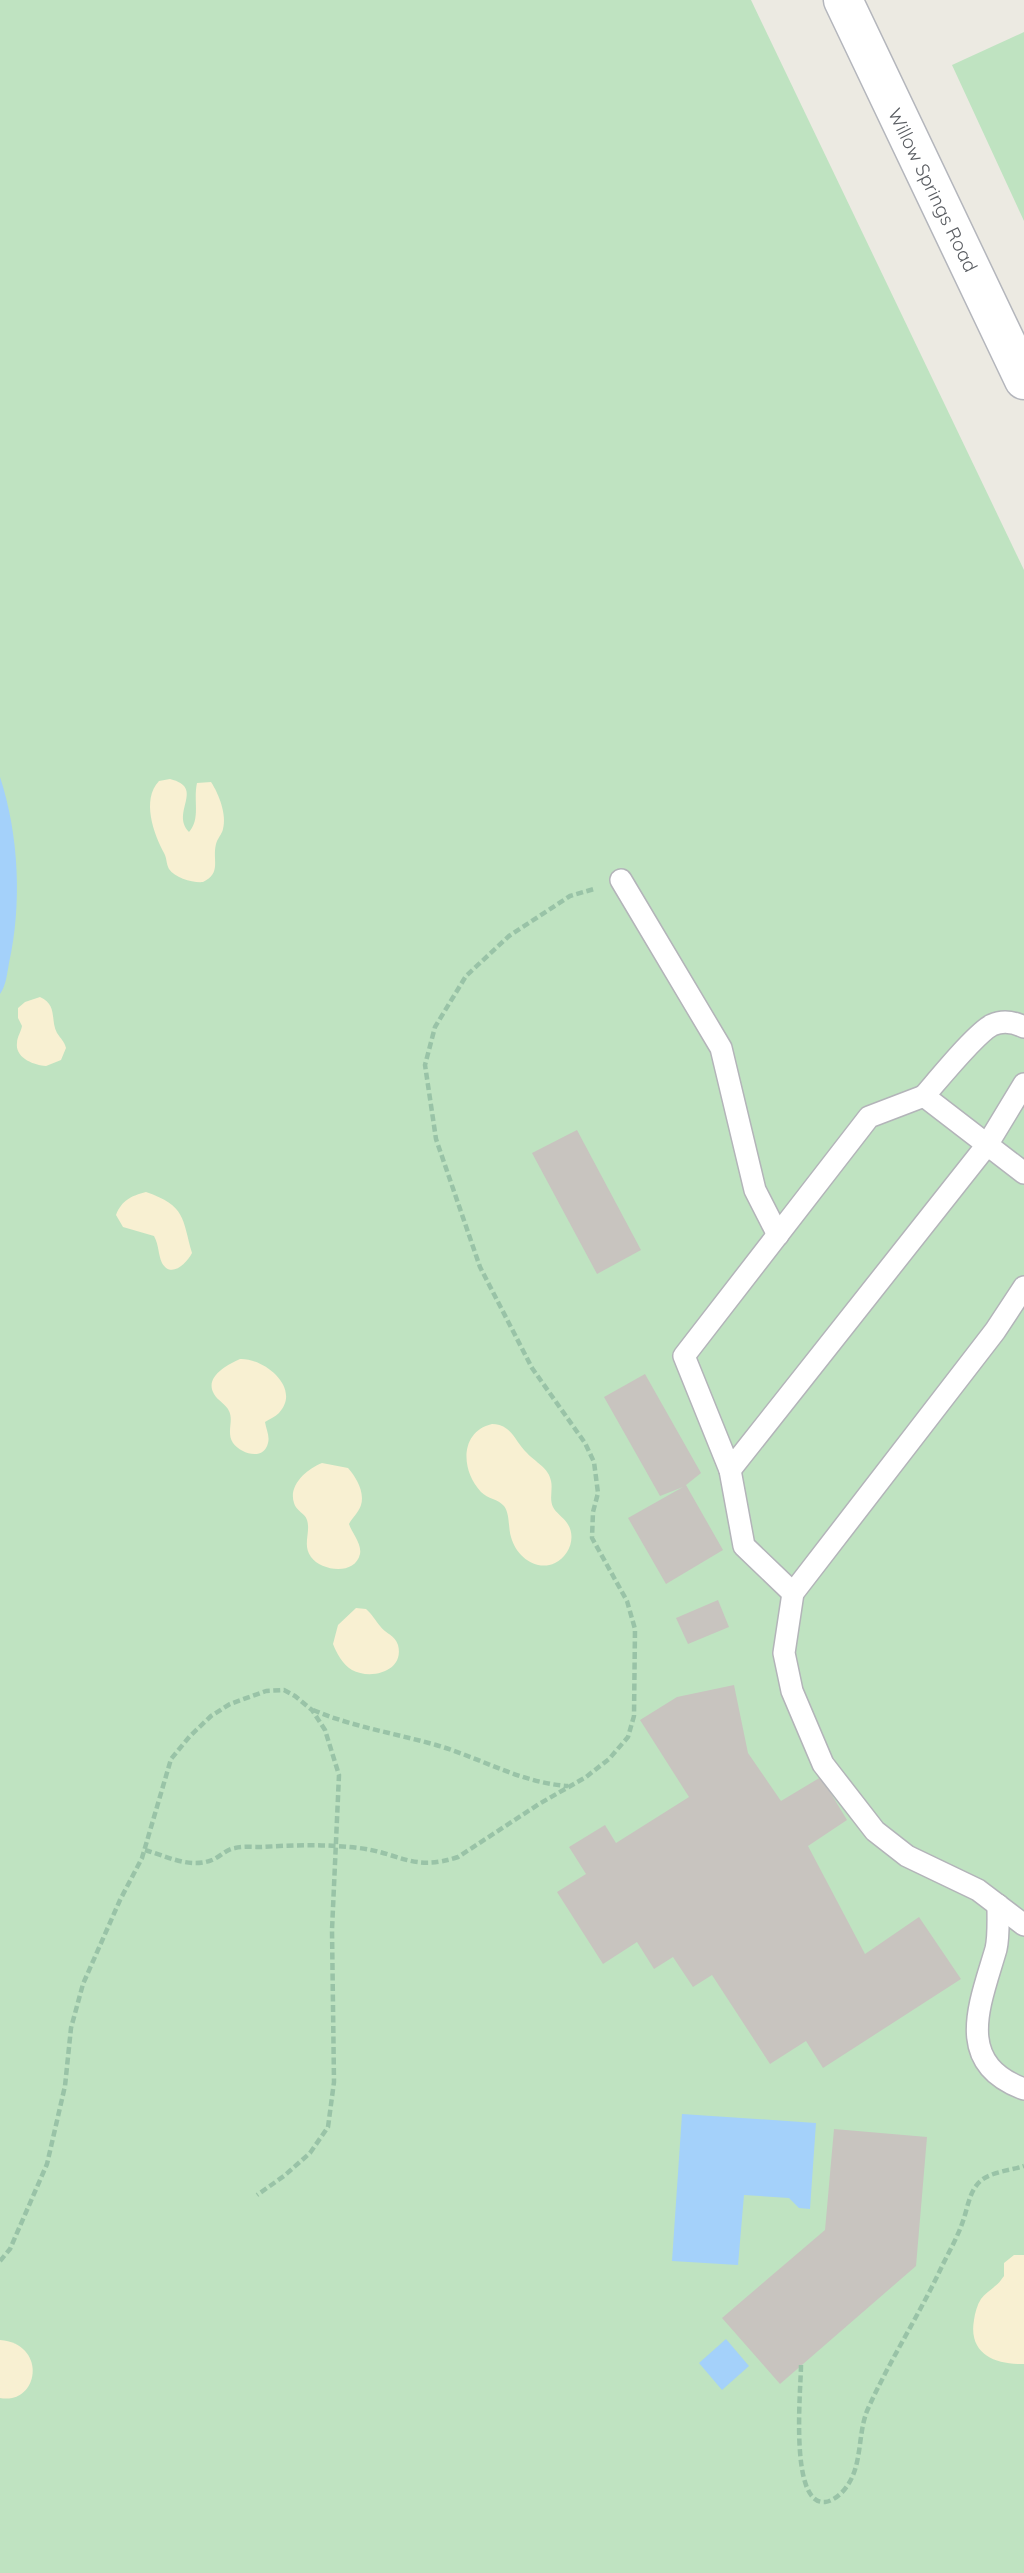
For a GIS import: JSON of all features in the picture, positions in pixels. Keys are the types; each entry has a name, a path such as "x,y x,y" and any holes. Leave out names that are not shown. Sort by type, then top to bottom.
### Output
{"main road":[{"name":"Willow Springs Road","path":"843,0 1024,380"}],"lane":[{"path":"621,880 721,1048 755,1190 778,1235"},
{"path":"793,1593 744,1546 730,1470 684,1356 869,1117 924,1096 984,1030 1003,1022 1013,1022 1024,1027"},
{"path":"730,1470 987,1145 1024,1084"},
{"path":"924,1096 1024,1173"},
{"path":"1024,1287 995,1331 793,1593 784,1653 792,1691 823,1764 875,1831 907,1856 978,1890 1024,1925"},
{"path":"998,1905 997,1946 985,1979 978,2010 977,2036 983,2060 997,2076 1024,2089"}],"path":[{"path":"145,1850 199,1864 219,1857 235,1847 359,1848 415,1863 443,1862 457,1857 570,1786 609,1759 628,1737 635,1716 635,1629 627,1601 592,1538 593,1511 598,1493 594,1462 578,1433 532,1368 480,1267 436,1139 425,1065 435,1027 466,976 509,936 570,896 621,880"},
{"path":"0,2261 10,2249 47,2164 65,2086 71,2028 83,1984 145,1850 171,1759 190,1735 211,1716 230,1704 266,1691 284,1690 312,1710 325,1730 339,1775 331,1991 334,2082 328,2127 310,2153 285,2176 257,2196"},
{"path":"312,1710 346,1723 439,1745 519,1777 570,1786"},
{"path":"801,2365 802,2472 809,2495 816,2502 825,2502 840,2494 849,2483 856,2467 866,2413 933,2286 962,2224 976,2184 987,2177 1024,2166"}],"green space":[{"path":"0,0 751,0 1024,570 1024,2573 0,2573"},
{"path":"1024,32 1024,221 952,65"}],"sand":[{"path":"170,779 185,788 187,794 183,817 189,832 196,815 197,783 211,782 222,805 224,823 216,844 215,866 212,875 203,882 184,879 172,872 153,827 150,807 154,789 159,781"},
{"path":"40,997 49,1004 55,1028 66,1048 61,1060 46,1066 26,1060 17,1048 22,1026 18,1018 18,1008 25,1002"},
{"path":"146,1192 169,1203 184,1222 192,1253 183,1265 174,1270 166,1268 162,1263 154,1236 123,1227 116,1215 128,1199"},
{"path":"240,1359 250,1360 269,1369 277,1376 286,1394 285,1403 279,1413 265,1422 268,1443 266,1449 257,1454 247,1453 233,1443 229,1411 212,1388 212,1382 218,1372"},
{"path":"492,1424 510,1431 524,1450 550,1476 553,1507 567,1523 571,1534 568,1551 555,1563 534,1564 522,1556 511,1537 504,1506 481,1492 474,1483 467,1463 469,1443 481,1428"},
{"path":"322,1463 348,1468 361,1490 361,1505 349,1524 358,1542 360,1554 352,1566 345,1568 322,1566 311,1557 307,1548 307,1520 294,1503 294,1490 300,1478"},
{"path":"356,1608 366,1609 398,1645 396,1662 376,1674 359,1673 349,1668 333,1644 338,1625"},
{"path":"1014,2255 1024,2255 1024,2364 1003,2362 986,2355 975,2341 973,2332 980,2301 999,2283 1004,2276 1004,2263"},
{"path":"0,2340 15,2344 26,2352 31,2362 33,2373 30,2384 13,2398 0,2398"}],"water":[{"path":"0,777 15,846 17,894 13,940 6,980 0,994"},
{"path":"682,2114 816,2123 810,2209 799,2208 789,2198 744,2195 738,2265 672,2261"},
{"path":"726,2339 749,2366 722,2390 699,2363"}],"building":[{"path":"577,1130 641,1250 597,1274 532,1153"},
{"path":"645,1374 701,1473 686,1485 723,1550 666,1584 628,1518 683,1487 660,1496 604,1397"},
{"path":"718,1600 729,1627 688,1644 676,1618"},
{"path":"734,1685 748,1753 781,1801 821,1777 847,1820 808,1846 865,1954 919,1917 961,1979 823,2068 806,2041 770,2064 712,1975 693,1987 673,1957 654,1969 637,1942 603,1964 557,1892 586,1874 569,1847 605,1825 616,1843 689,1797 640,1720 677,1697"},
{"path":"834,2129 927,2137 916,2266 780,2384 722,2318 825,2230"}]}
